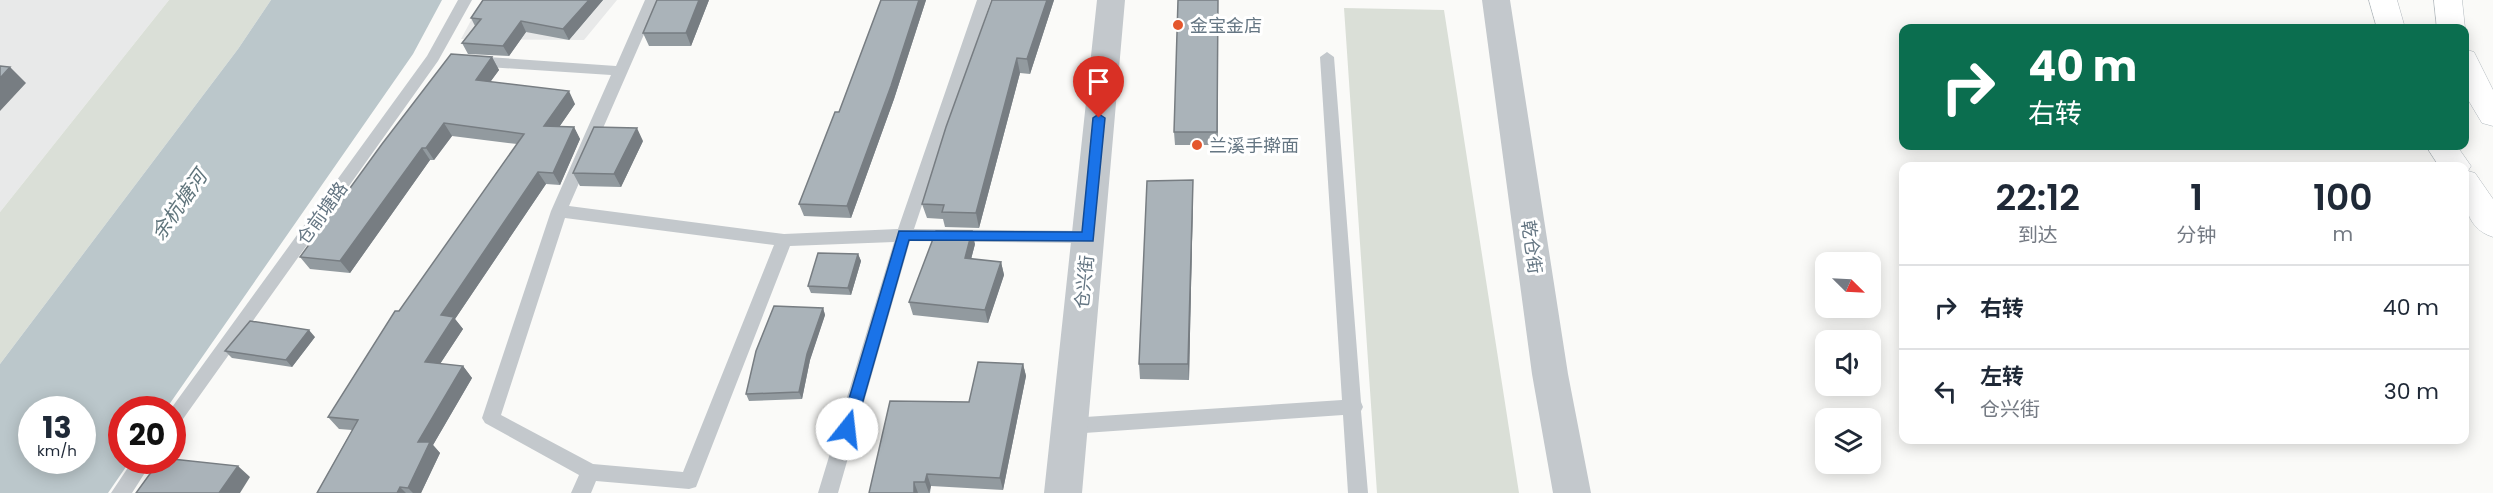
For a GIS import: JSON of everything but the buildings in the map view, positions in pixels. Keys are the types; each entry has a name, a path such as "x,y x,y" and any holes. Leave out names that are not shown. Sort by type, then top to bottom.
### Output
{"main road":[{"path":"2383,0 2390,24"},
{"path":"2448,0 2451,24"},
{"path":"2469,71 2493,115"},
{"path":"2469,189 2493,225"}],"street":[{"name":"仓兴街","path":"1063,493 1111,0"},
{"name":"乾仓街","path":"1496,0 1550,374 1572,493"}],"lane":[{"name":"仓前塘路","path":"186,402 445,59 465,0"},
{"path":"652,0 559,210 491,418 590,472 689,481 784,240"},
{"path":"828,493 904,235 984,0"},
{"path":"1327,57 1354,407 1358,493"},
{"path":"445,59 619,71"},
{"path":"559,210 784,240 904,235 1088,237"},
{"path":"1070,426 1354,407"},
{"path":"581,493 590,472"},
{"path":"121,493 134,474"}],"shaded area":[{"path":"0,0 169,0 0,212"},
{"path":"169,0 271,0 238,49 0,364 0,212"},
{"path":"482,0 617,0 584,40 461,39"},
{"path":"1344,8 1444,10 1519,493 1377,493"}],"water":[{"name":"余杭塘河","path":"271,0 442,0 413,54 175,396 108,396 108,474 121,474 108,493 0,493 0,364 238,49"}],"place":[{"name":"金宝金店","path":"1178,25"},
{"name":"兰溪手擀面","path":"1197,145"}],"route":[{"path":"847,429 904,235 1088,237 1099,118"}]}
